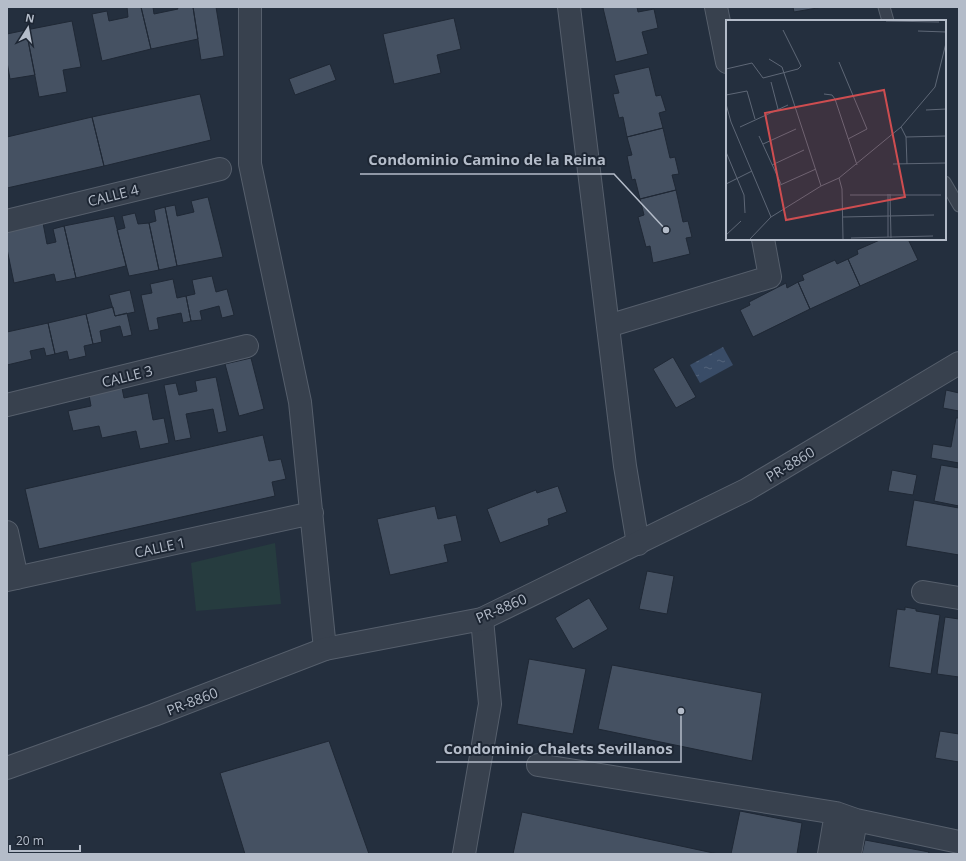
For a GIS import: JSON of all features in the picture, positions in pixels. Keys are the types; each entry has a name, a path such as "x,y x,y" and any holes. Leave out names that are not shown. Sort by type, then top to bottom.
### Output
{"street":[{"path":"250,7 250,164 300,402 326,649"},
{"path":"569,7 625,466 638,544"},
{"path":"716,7 726,57"},
{"name":"CALLE 4","path":"7,221 220,169"},
{"path":"608,326 770,276 763,240"},
{"name":"CALLE 3","path":"7,405 247,346"},
{"name":"PR-8860","path":"7,768 161,713 326,649 482,619 746,490 959,363"},
{"name":"CALLE 1","path":"12,579 312,513"},
{"path":"7,532 12,579"},
{"path":"923,592 959,598"},
{"path":"464,854 490,704 482,619"},
{"path":"538,765 846,817 959,842"},
{"path":"829,854 846,817"},
{"path":"846,817 850,854"}],"lane":[{"path":"884,7 888,20"},
{"path":"946,184 959,206"}],"green space":[{"path":"275,543 281,604 196,611 191,563"}],"water":[{"path":"723,347 733,365 700,383 690,365"}],"building":[{"path":"127,7 141,7 151,49 102,61 92,14 107,11 109,21 128,17"},
{"path":"141,7 153,7 154,14 178,9 177,7 193,7 198,39 151,49"},
{"path":"193,7 216,7 224,56 201,60"},
{"path":"637,7 638,12 654,9 658,28 642,32 648,54 616,62 603,8"},
{"path":"793,7 823,7 794,12"},
{"path":"454,18 461,49 437,55 441,73 394,84 383,34"},
{"path":"72,21 81,67 63,70 67,92 39,97 26,30"},
{"path":"26,30 35,75 10,79 7,62 7,34"},
{"path":"330,64 336,80 295,95 289,79"},
{"path":"649,67 656,96 661,95 666,111 659,113 663,128 627,137 623,117 619,118 613,94 619,93 614,75"},
{"path":"200,94 211,140 104,166 92,117"},
{"path":"92,117 104,166 7,188 7,137"},
{"path":"663,128 670,158 675,157 679,174 672,175 676,190 640,199 635,179 632,180 627,156 632,155 627,137"},
{"path":"676,190 683,222 688,221 692,237 686,238 690,254 653,263 650,246 646,247 638,217 644,215 640,199"},
{"path":"208,197 223,257 177,266 165,207 175,205 177,216 194,212 191,201"},
{"path":"165,207 177,266 159,270 149,223 156,221 154,210"},
{"path":"135,213 138,224 149,223 159,270 129,276 117,230 125,228 122,216"},
{"path":"114,216 126,266 76,278 64,226"},
{"path":"43,223 47,244 56,242 53,229 64,226 76,278 56,282 54,274 14,283 7,249 7,230"},
{"path":"880,240 908,240 918,260 860,286 848,259 858,254 857,250"},
{"path":"848,259 860,286 810,309 798,282 804,280 802,275 835,260 837,264"},
{"path":"212,276 216,292 227,289 234,315 222,318 219,306 200,311 202,320 191,321 186,296 195,294 192,280"},
{"path":"173,279 177,298 186,296 191,321 183,323 181,313 157,318 159,329 149,331 141,295 152,293 150,284"},
{"path":"798,282 810,309 753,337 740,310 750,305 749,302 786,283 787,288"},
{"path":"130,290 135,312 115,316 109,295"},
{"path":"113,307 115,316 127,313 132,335 123,337 120,326 100,331 102,342 93,344 86,314"},
{"path":"86,314 93,344 84,346 86,356 69,360 67,351 55,354 48,323"},
{"path":"48,323 55,354 46,356 44,348 30,351 32,359 7,365 7,332"},
{"path":"673,357 696,397 676,408 653,369"},
{"path":"251,358 264,409 239,416 225,364"},
{"path":"216,377 227,431 218,433 213,409 186,414 191,438 175,441 164,385 176,383 179,395 197,391 195,381"},
{"path":"122,388 124,398 148,393 153,420 164,418 169,443 140,449 136,431 102,438 99,426 73,431 68,411 91,406 89,395"},
{"path":"946,390 959,393 959,411 943,408"},
{"path":"956,418 959,418 959,463 931,458 933,444 951,447"},
{"path":"263,435 269,461 281,459 286,479 272,482 275,496 39,549 25,489"},
{"path":"941,465 959,468 959,506 934,501"},
{"path":"892,470 917,475 913,495 888,491"},
{"path":"558,486 567,512 548,519 549,525 500,543 487,509 536,490 537,493"},
{"path":"914,500 959,508 959,555 906,546"},
{"path":"435,506 438,519 456,515 462,541 444,545 448,562 390,575 377,519"},
{"path":"647,571 674,576 667,614 639,609"},
{"path":"589,598 608,629 573,649 555,618"},
{"path":"905,607 916,609 916,611 940,615 931,674 889,667 897,609 905,610"},
{"path":"945,617 959,619 959,677 937,674"},
{"path":"529,659 586,669 573,734 517,724"},
{"path":"612,665 762,693 752,761 598,729"},
{"path":"940,731 959,734 959,762 935,758"},
{"path":"329,741 369,854 245,854 220,773"},
{"path":"740,811 802,823 797,854 731,854"},
{"path":"522,812 718,854 513,854"},
{"path":"865,840 929,852 928,854 862,854"}],"place":[{"name":"Condominio Camino de la Reina","path":"666,230"},
{"name":"Condominio Chalets Sevillanos","path":"681,711"}]}
